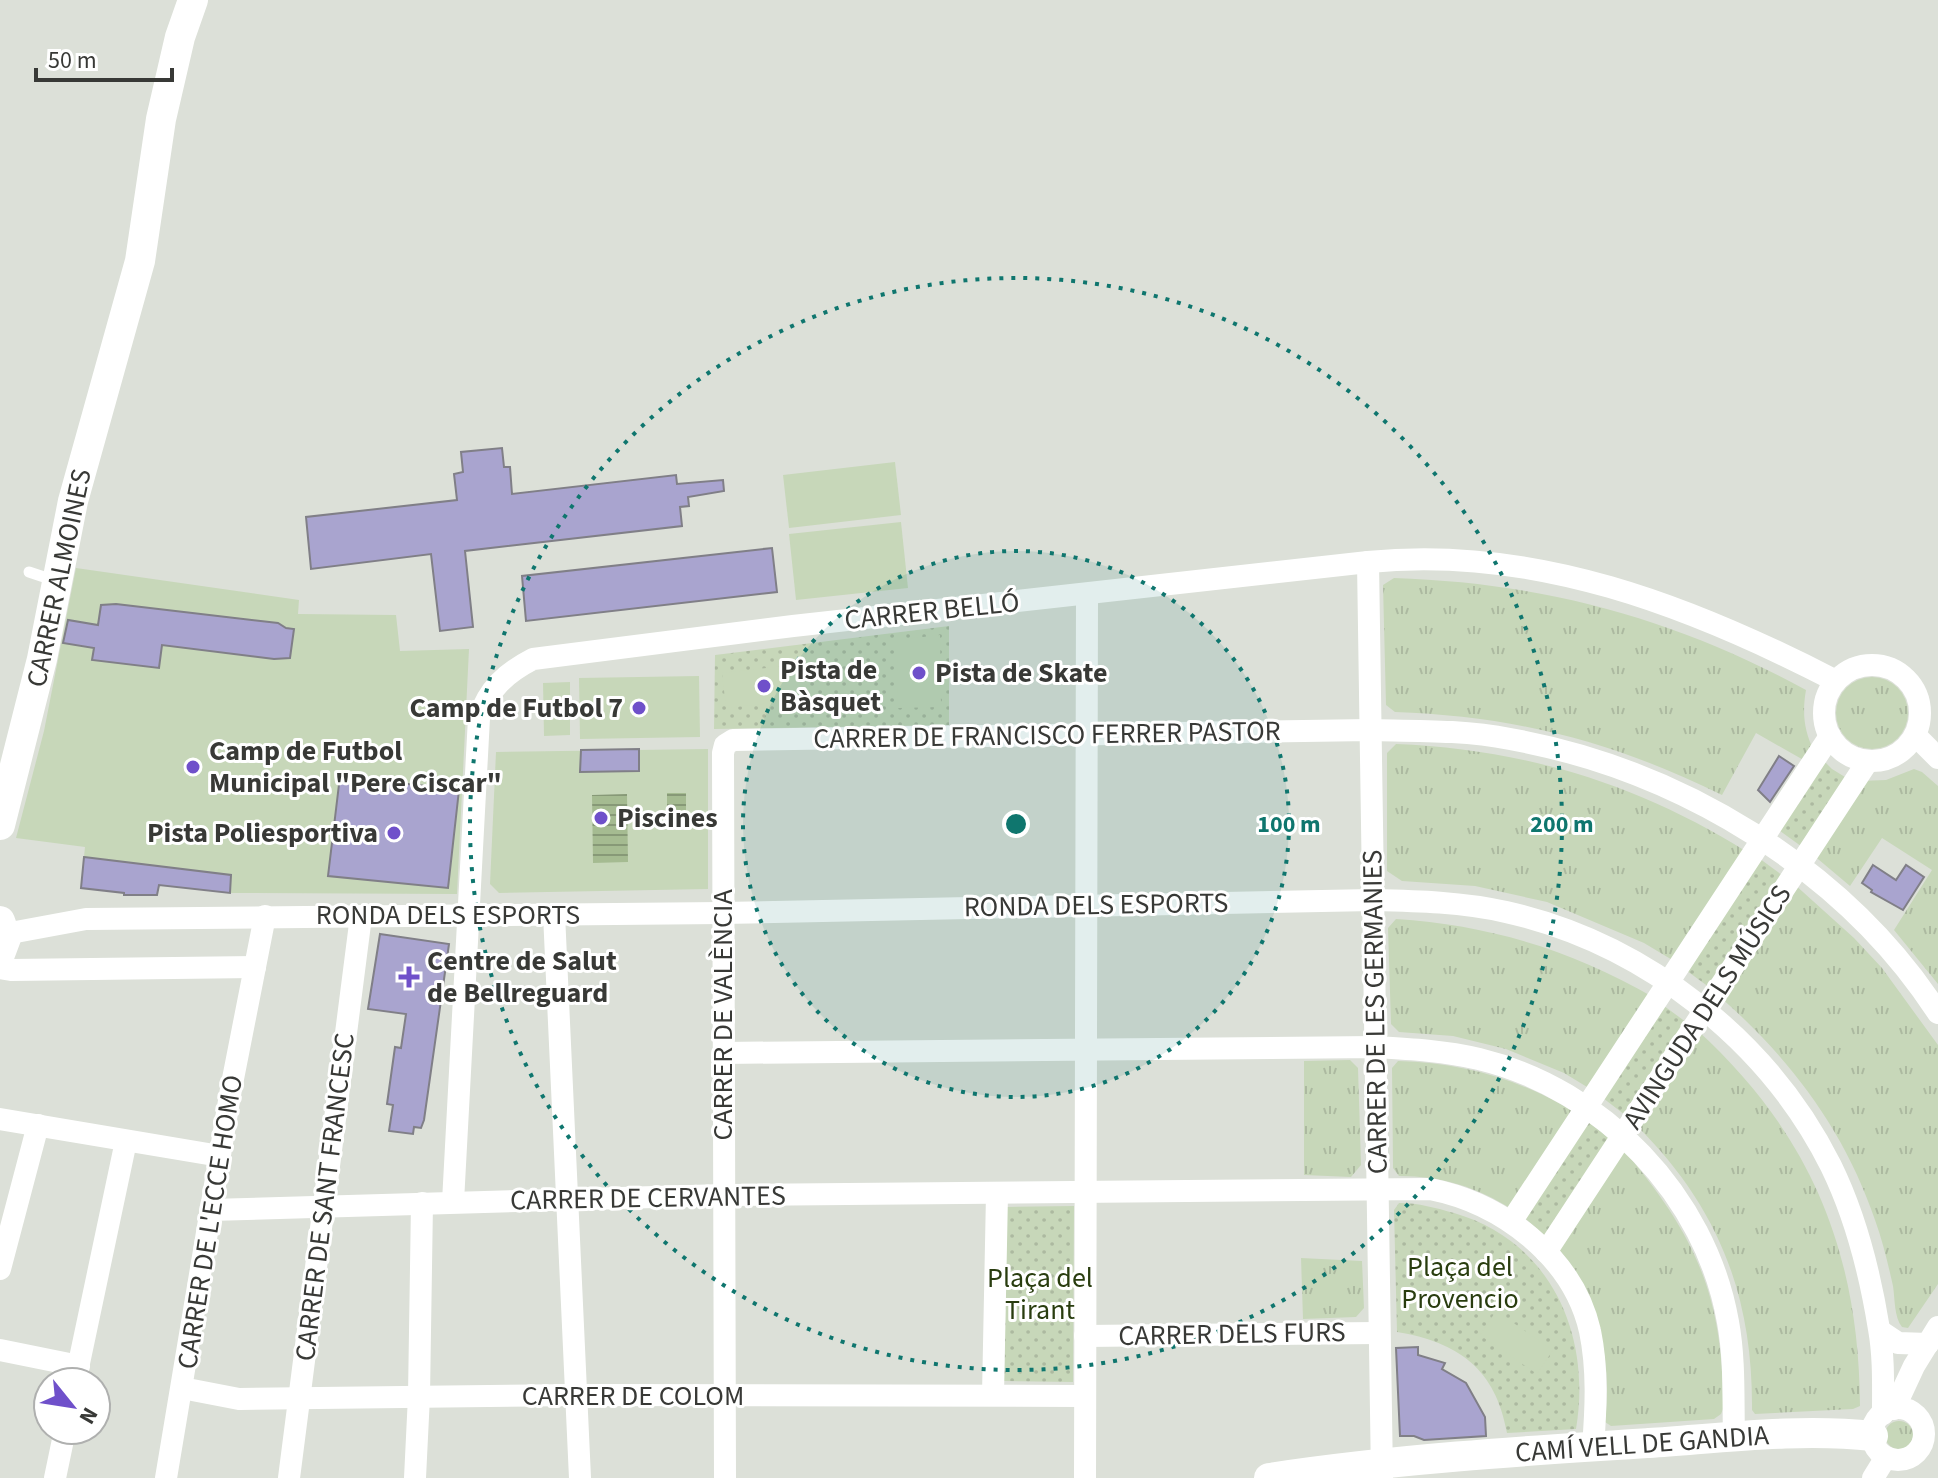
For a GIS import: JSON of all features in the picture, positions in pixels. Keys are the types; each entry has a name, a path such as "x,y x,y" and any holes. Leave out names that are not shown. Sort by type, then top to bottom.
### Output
{"street":[{"path":"179,0 180,37"},
{"name":"CARRER ALMOINES","path":"0,825 42,659 43,577 73,501 140,261 161,119 180,37 193,0"},
{"name":"CARRER BELLÓ","path":"469,916 479,718 490,692 501,679 533,659 548,655 1368,562 1439,558 1546,572 1648,598 1757,641 1836,681"},
{"name":"CARRER DE LES GERMANIES","path":"1368,562 1381,1471"},
{"path":"1085,1478 1087,595"},
{"path":"1877,664 1892,668 1904,676 1920,702 1921,718 1915,735 1900,753 1890,758 1868,761 1847,754 1830,736 1824,717 1825,705 1836,681 1847,671 1877,664"},
{"name":"CARRER DE FRANCISCO FERRER PASTOR","path":"725,745 733,740 748,739 1370,730 1460,732 1565,751 1618,767 1679,793 1761,840 1799,866 1875,936 1909,973 1938,1013"},
{"path":"1915,735 1938,758"},
{"name":"AVINGUDA DELS MÚSICS","path":"1511,1222 1830,736"},
{"name":"CARRER DE VALÈNCIA","path":"725,745 722,913 725,1478"},
{"name":"AVINGUDA DELS MÚSICS","path":"1546,1252 1868,761"},
{"name":"RONDA DELS ESPORTS","path":"2,936 86,919 265,916 722,913 1373,900 1451,903 1506,912 1547,924 1607,948 1668,983 1705,1010 1754,1056 1794,1104 1836,1177 1857,1230 1880,1331 1884,1429"},
{"path":"554,914 580,1478"},
{"name":"CARRER DE L'ECCE HOMO","path":"166,1478 210,1210 265,916"},
{"name":"CARRER DE SANT FRANCESC","path":"289,1478 361,916"},
{"path":"453,1202 469,916"},
{"path":"0,968 255,967"},
{"path":"723,1053 1376,1047 1480,1060 1543,1083 1587,1108 1622,1135 1658,1171 1692,1221 1714,1269 1728,1322 1734,1437"},
{"path":"0,1119 220,1156"},
{"path":"0,1269 38,1125"},
{"path":"79,1366 126,1141"},
{"path":"1377,1188 1448,1192 1481,1205 1511,1222 1546,1252 1570,1283 1589,1329 1597,1391 1593,1447"},
{"name":"CARRER DE CERVANTES","path":"210,1210 724,1195 1377,1188"},
{"path":"993,1395 997,1194"},
{"path":"415,1478 422,1203"},
{"path":"1880,1331 1898,1343 1933,1336"},
{"name":"CARRER DELS FURS","path":"1085,1336 1378,1333"},
{"path":"1873,1478 1884,1429 1906,1381 1933,1336"},
{"path":"0,1350 51,1366"},
{"name":"CARRER DE COLOM","path":"182,1388 239,1399 576,1395 1085,1396"},
{"path":"1913,1414 1930,1422 1915,1454 1901,1460 1884,1429 1913,1414"},
{"name":"CAMÍ VELL DE GANDIA","path":"1269,1478 1381,1471 1593,1447 1884,1429"},
{"path":"55,1478 62,1446"}],"green space":[{"path":"895,462 901,515 789,528 783,475"},
{"path":"901,522 908,588 796,600 789,534"},
{"path":"76,568 299,600 298,614 396,615 400,651 469,649 457,894 230,893 160,885 157,895 124,895 127,863 84,857 85,847 16,838 44,731"},
{"path":"1394,578 1504,587 1556,597 1657,624 1707,643 1806,690 1805,722 1814,751 1807,762 1756,733 1722,795 1642,760 1563,735 1481,719 1395,712 1386,705 1383,585"},
{"path":"949,626 949,725 714,729 715,655"},
{"name":"Pista de Skate","path":"940,635 941,707 898,708 897,640"},
{"name":"Pista de Bàsquet","path":"802,664 806,699 726,708 722,673"},
{"name":"Camp de Futbol 7","path":"699,676 700,737 580,739 579,678"},
{"path":"1865,677 1879,677 1898,687 1908,706 1908,720 1898,739 1879,749 1865,749 1846,739 1836,720 1836,706 1846,687"},
{"path":"570,682 570,735 544,736 543,683"},
{"path":"1396,744 1490,753 1579,774 1665,807 1747,852 1674,961 1644,943 1547,902 1475,886 1402,881 1387,871 1387,753"},
{"name":"Piscines","path":"708,749 708,889 499,893 490,884 496,752"},
{"path":"1821,758 1845,777 1805,849 1776,828"},
{"path":"1914,769 1938,786 1938,984 1894,930 1932,870 1882,838 1850,886 1812,854 1859,781 1886,780"},
{"path":"1756,856 1786,878 1713,990 1683,968"},
{"path":"1793,883 1882,968 1938,1045 1938,1284 1908,1328 1902,1327 1898,1318 1885,1253 1863,1187 1831,1126 1792,1071 1719,996"},
{"path":"1396,919 1464,927 1529,943 1592,966 1653,997 1592,1090 1564,1073 1506,1049 1453,1036 1399,1032 1391,1024 1388,928"},
{"path":"1660,1003 1690,1025 1629,1118 1599,1095"},
{"path":"1697,1030 1737,1070 1770,1111 1798,1154 1821,1199 1838,1247 1850,1297 1860,1406 1853,1409 1755,1414 1752,1410 1746,1328 1725,1255 1709,1220 1689,1188 1636,1125"},
{"path":"1350,1060 1358,1068 1361,1165 1351,1177 1304,1175 1304,1061"},
{"path":"1398,1061 1446,1065 1491,1075 1535,1091 1577,1114 1513,1210 1459,1184 1399,1176 1393,1168 1392,1068"},
{"path":"1584,1119 1613,1141 1549,1239 1521,1215"},
{"path":"1621,1147 1668,1208 1700,1267 1718,1332 1722,1368 1723,1409 1714,1419 1611,1426 1605,1422 1606,1374 1599,1329 1582,1286 1556,1245"},
{"name":"Plaça del Provencio","path":"1399,1203 1441,1209 1488,1226 1516,1245 1539,1269 1557,1296 1570,1327 1577,1360 1579,1394 1576,1429 1507,1433 1494,1392 1471,1362 1438,1343 1397,1332 1394,1210"},
{"name":"Plaça del Tirant","path":"1074,1206 1073,1382 1004,1381 1007,1207"},
{"path":"1301,1258 1362,1261 1364,1308 1356,1317 1303,1319"},
{"path":"1496,1311 1553,1350 1537,1374 1480,1335"},
{"path":"1899,1421 1909,1425 1913,1435 1909,1445 1899,1449 1889,1445 1885,1435 1889,1425"}],"shaded area":[{"path":"667,793 686,793 686,820 667,821"},
{"path":"627,794 628,862 593,863 592,795"}],"building":[{"path":"502,448 504,467 510,467 512,494 676,475 677,484 723,480 724,491 688,497 689,506 680,507 682,526 465,551 473,627 440,631 431,554 311,569 306,517 457,500 454,474 463,472 461,452"},
{"path":"772,548 777,592 526,621 522,576"},
{"path":"116,604 278,623 294,629 290,658 274,659 162,645 159,668 92,660 94,648 63,643 68,620 98,625 101,605"},
{"path":"639,749 639,771 580,772 581,750"},
{"path":"1779,756 1794,766 1770,802 1758,790"},
{"name":"Pista Poliesportiva","path":"340,776 459,790 448,888 328,876"},
{"path":"84,857 231,875 230,893 159,885 157,895 124,895 81,888"},
{"path":"1873,865 1896,880 1906,865 1924,877 1903,910 1871,892 1862,883"},
{"path":"380,934 449,944 424,1120 421,1128 414,1127 413,1134 389,1131 393,1105 387,1104 395,1047 401,1048 406,1014 368,1009"},
{"path":"1418,1347 1418,1355 1445,1363 1442,1369 1466,1383 1485,1417 1486,1436 1424,1440 1400,1436 1396,1348"}],"place":[{"name":"Pista de Skate","path":"919,673"},
{"name":"Pista de Bàsquet","path":"764,686"},
{"name":"Camp de Futbol 7","path":"639,708"},
{"name":"Camp de Futbol Municipal \"Pere Ciscar\"","path":"193,767"},
{"name":"Piscines","path":"601,818"},
{"name":"Pista Poliesportiva","path":"394,833"},
{"name":"Centre de Salut de Bellreguard","path":"409,977"}]}
